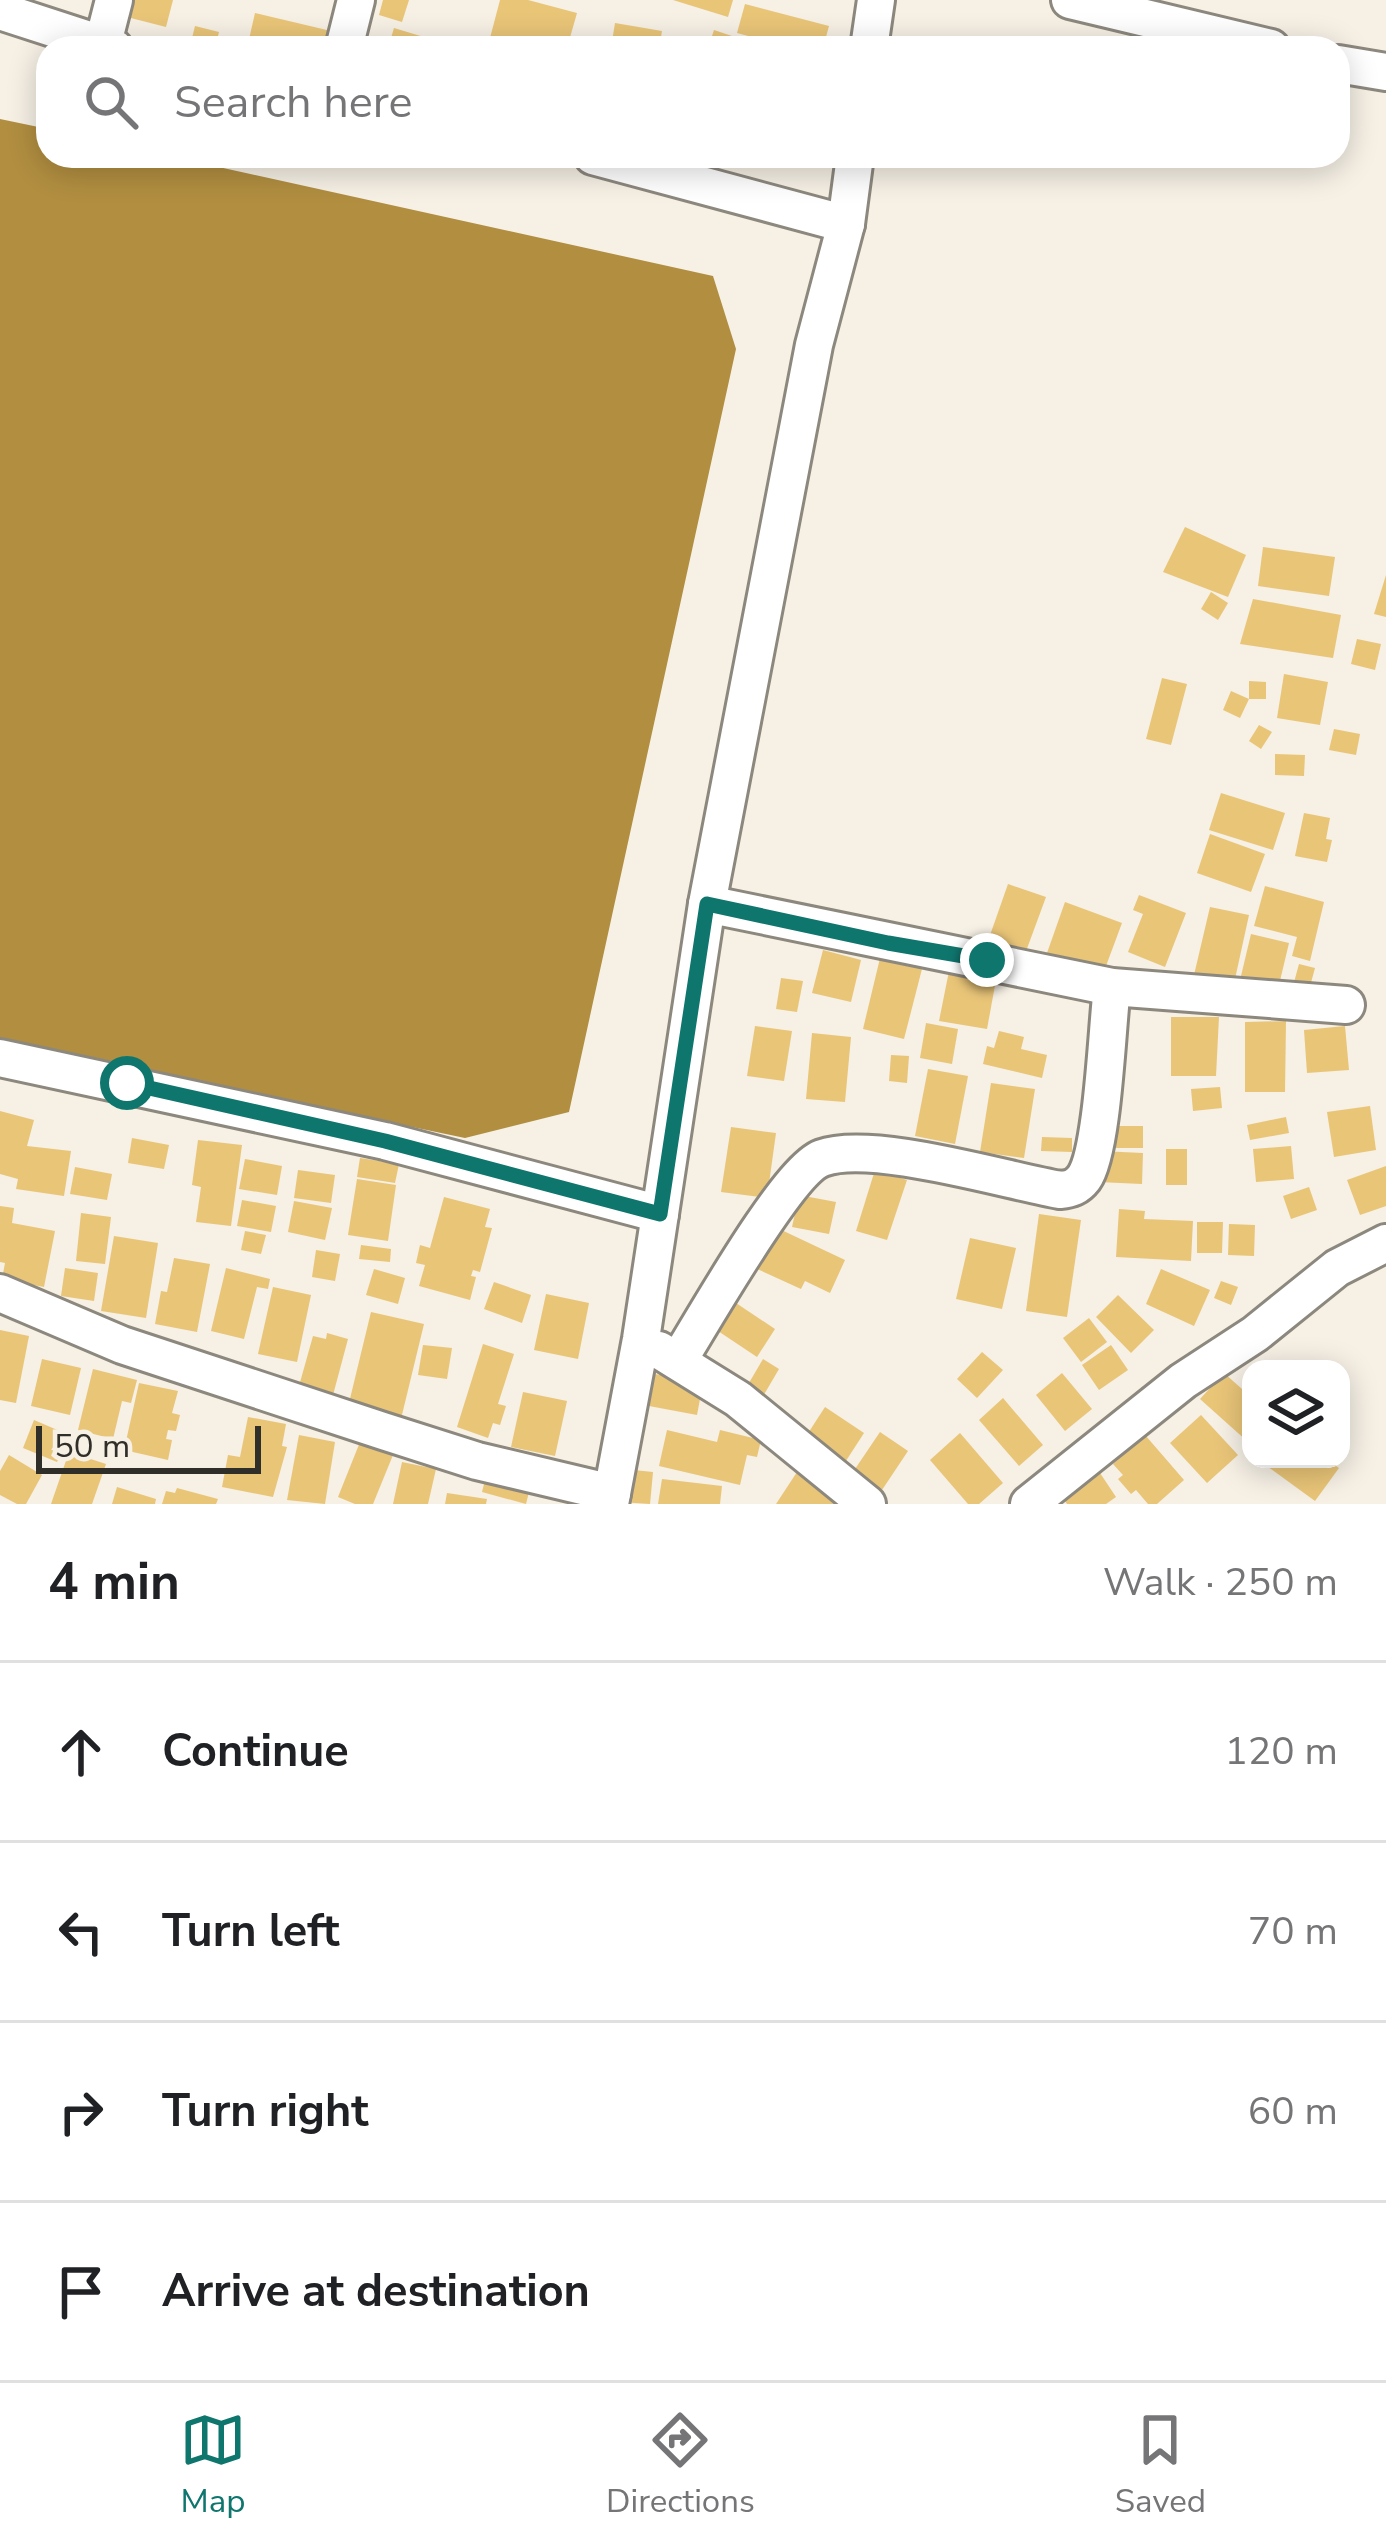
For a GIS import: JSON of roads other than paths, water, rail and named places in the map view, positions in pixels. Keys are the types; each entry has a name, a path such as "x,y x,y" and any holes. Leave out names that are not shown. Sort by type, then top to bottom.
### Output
{"street":[{"path":"110,36 114,0"},
{"path":"347,36 356,0"},
{"path":"871,36 876,0"},
{"path":"1070,0 1221,36"},
{"path":"0,11 78,36"},
{"path":"1350,66 1386,72"},
{"path":"638,168 846,224"},
{"path":"0,1293 122,1345 477,1461 611,1498 641,1339 707,904 814,345 846,224 853,168"},
{"path":"707,904 1112,987 1346,1005"},
{"path":"678,1361 764,1227 801,1174 817,1160 842,1153 934,1162 1060,1190 1080,1184 1088,1172 1101,1104 1112,987"},
{"path":"0,1058 385,1141 660,1214"},
{"path":"1030,1504 1184,1381 1255,1334 1337,1268 1386,1244"},
{"path":"641,1339 738,1399 868,1504"}]}
